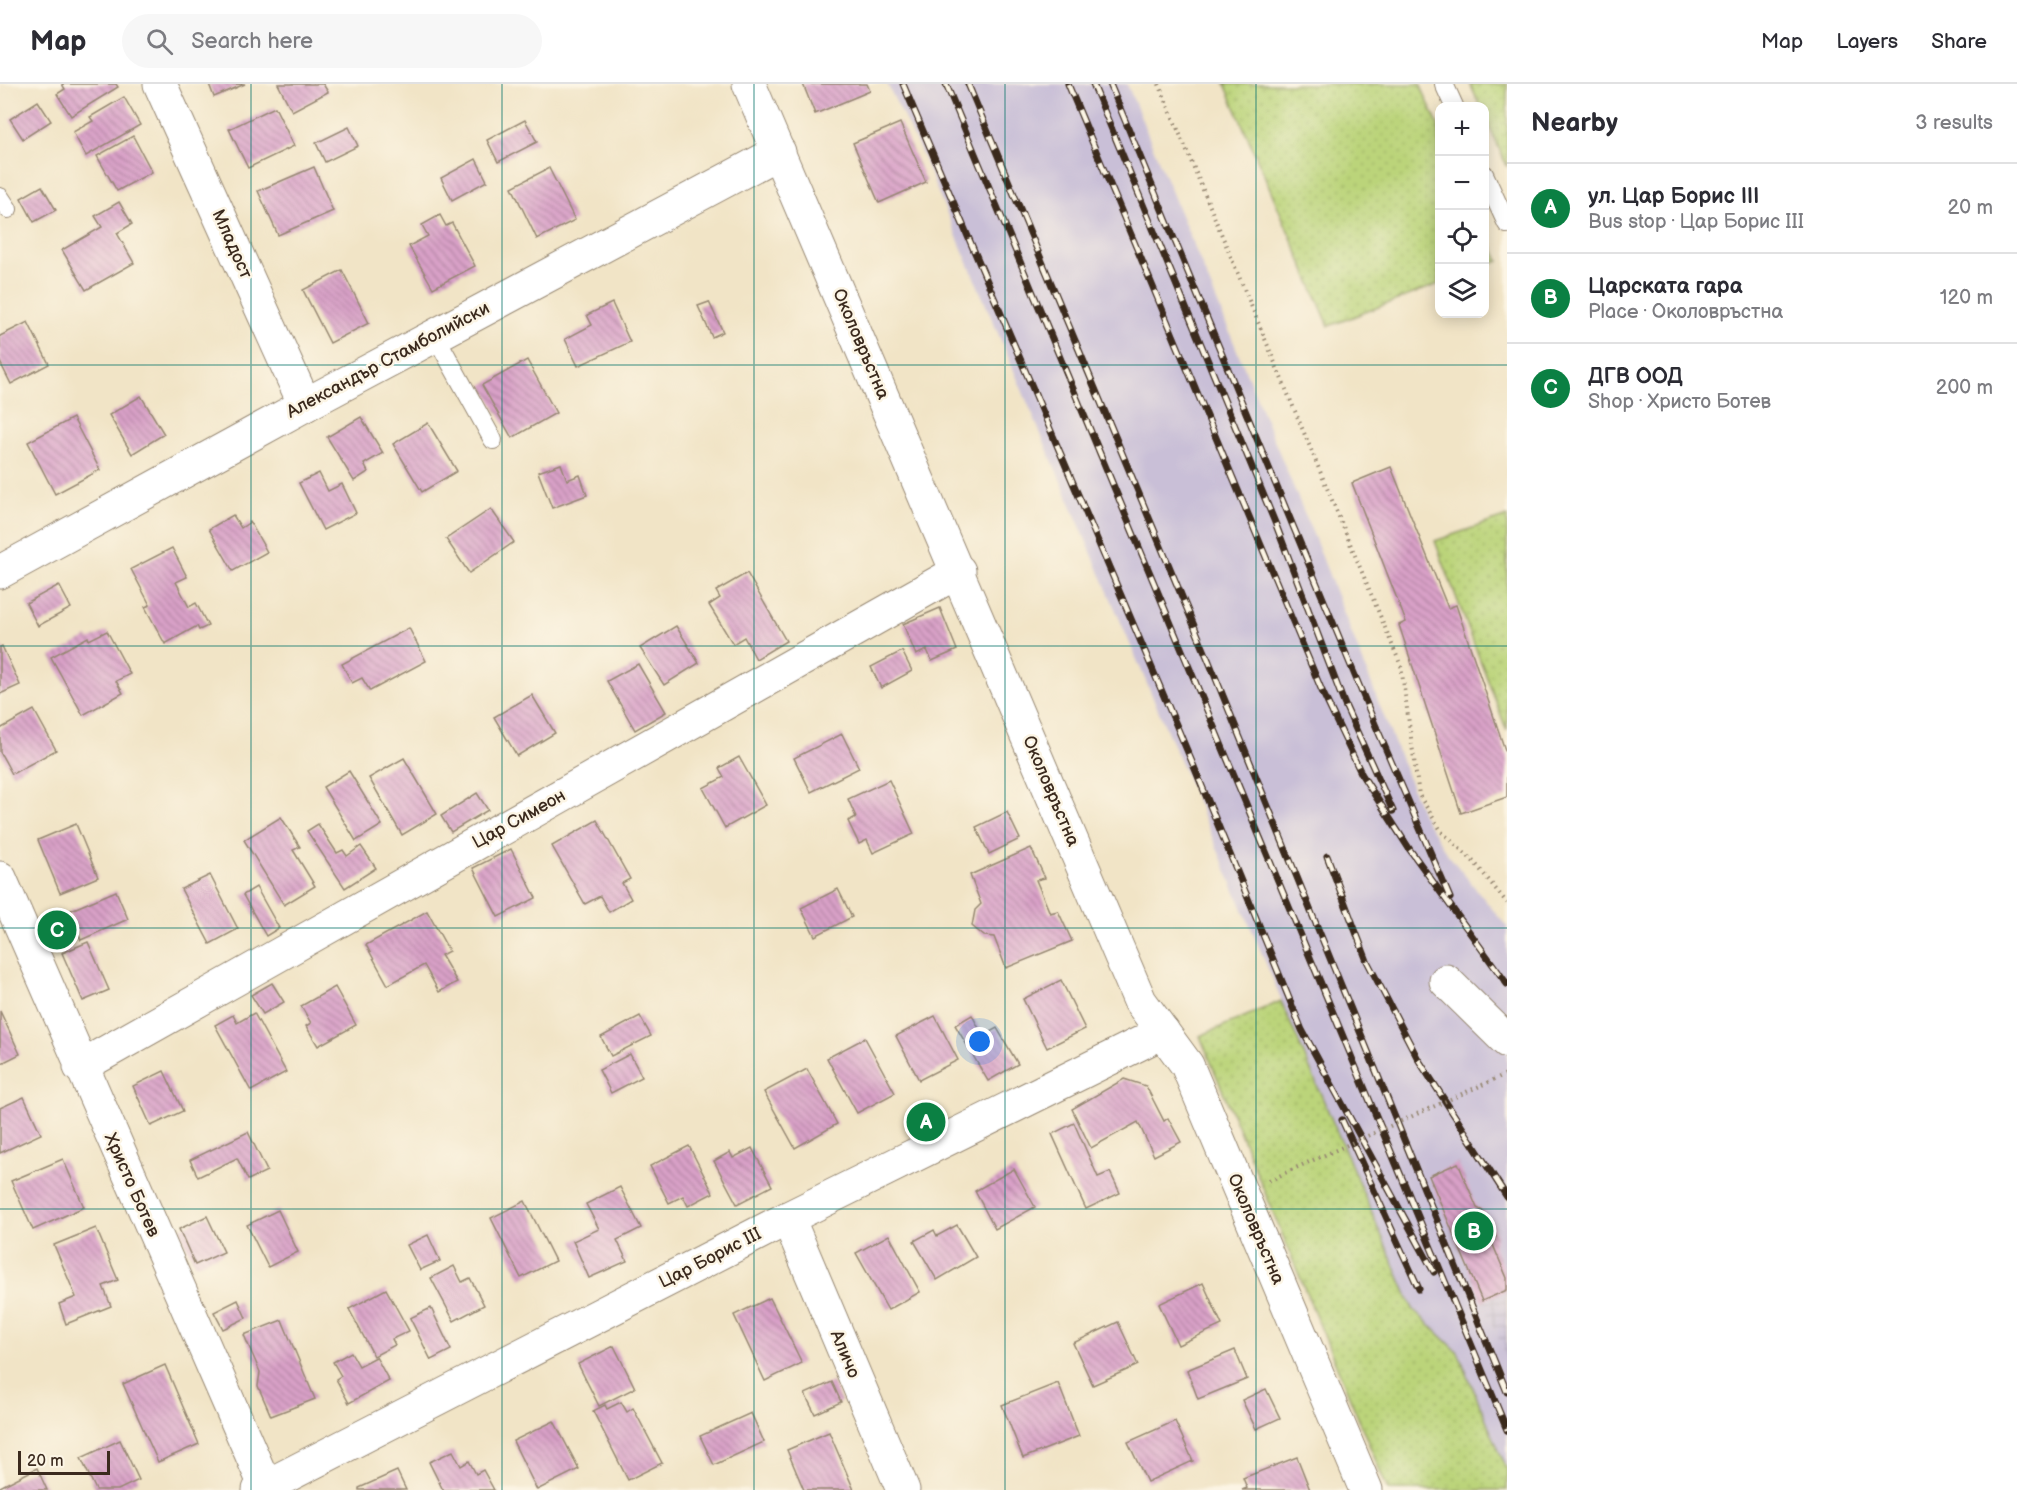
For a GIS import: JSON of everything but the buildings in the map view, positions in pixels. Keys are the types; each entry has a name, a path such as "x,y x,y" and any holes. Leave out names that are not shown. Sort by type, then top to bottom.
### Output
{"street":[{"name":"Младост","path":"160,84 305,405"},
{"name":"Околовръстна","path":"749,84 1140,1001 1187,1065 1366,1490"},
{"name":"Александър Стамболийски","path":"0,572 435,335 779,153"},
{"name":"Цар Симеон","path":"80,1067 958,571"},
{"name":"Христо Ботев","path":"0,878 264,1489"},
{"path":"1446,981 1507,1041"},
{"name":"Цар Борис III","path":"264,1489 788,1218 1163,1032"},
{"name":"Аличо","path":"788,1218 903,1490"}],"lane":[{"path":"1444,84 1452,102"},
{"path":"1489,183 1507,224"},
{"path":"435,335 493,440"}],"path":[{"path":"1160,84 1401,666 1419,795 1442,832 1475,862 1507,903"},
{"path":"1291,1170 1507,1073"}],"shaded area":[{"path":"887,84 1127,84 1315,539 1422,814 1446,852 1507,927 1507,1278 1493,1245 1496,1237 1493,1225 1483,1211 1477,1208 1458,1163 1429,1176 1507,1359 1507,1470 1458,1352 1413,1309 920,150"},
{"path":"1507,1290 1507,1359 1482,1301"}],"green space":[{"path":"1225,84 1420,84 1435,118 1435,286 1329,326"},
{"path":"1470,84 1507,84 1507,167 1489,126 1489,102 1478,102"},
{"path":"1489,239 1499,261 1489,265"},
{"path":"1507,516 1507,731 1435,541"},
{"path":"1281,1001 1413,1309 1458,1352 1507,1470 1507,1490 1388,1490 1200,1036"}],"railway":[{"path":"903,84 1195,769 1302,1030 1434,1272"},
{"path":"946,84 1507,1430"},
{"path":"968,84 1210,664 1507,1392"},
{"path":"1068,84 1322,691 1362,775 1410,850 1507,984"},
{"path":"1093,84 1276,525 1344,703 1393,811"},
{"path":"1110,84 1375,724 1450,898"},
{"path":"1327,856 1367,961 1418,1059 1507,1197"},
{"path":"1342,1120 1419,1289"}],"place":[{"name":"ДГВ ООД","path":"57,930"},
{"name":"ул. Цар Борис ІІІ","path":"926,1122"},
{"name":"Царската гара","path":"1474,1231"}]}
